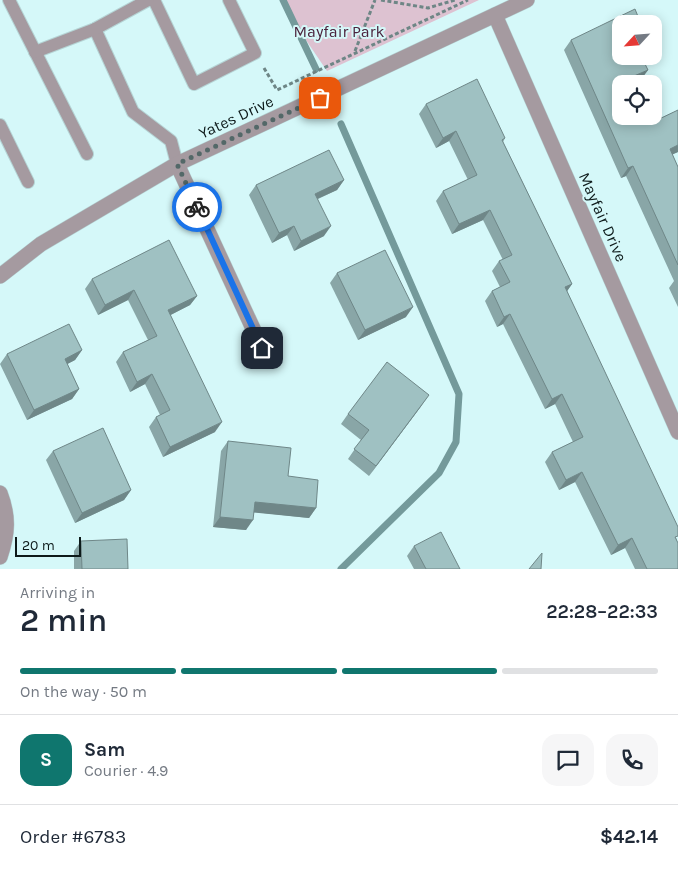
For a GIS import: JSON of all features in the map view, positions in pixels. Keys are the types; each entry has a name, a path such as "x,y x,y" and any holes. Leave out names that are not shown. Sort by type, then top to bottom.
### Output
{"street":[{"name":"Yates Drive","path":"0,276 40,244 177,164 527,0"},
{"name":"Mayfair Drive","path":"495,15 678,432"},
{"path":"177,164 262,348"},
{"path":"0,494 5,505 7,537 0,556"}],"lane":[{"path":"9,0 88,154"},
{"path":"35,52 95,29 148,0"},
{"path":"154,0 194,84 255,53 229,0"},
{"path":"95,29 134,112 171,141 177,164"},
{"path":"0,125 28,182"}],"path":[{"path":"355,52 375,0"},
{"path":"381,0 428,8 455,0"},
{"path":"255,53 277,90 468,0"}],"green space":[{"name":"Mayfair Park","path":"283,0 479,0 327,71 291,18"}],"building":[{"path":"635,9 637,15 623,15"},
{"path":"612,20 612,65 646,65 648,70 636,75 612,75 612,125 662,125 662,118 678,110 678,145 670,149 678,167 678,265 633,166 628,168 571,40"},
{"path":"477,79 505,138 502,140 572,284 565,287 678,527 678,536 675,537 678,543 678,569 647,569 632,538 618,545 582,472 566,480 552,452 583,437 562,394 552,399 510,314 504,317 492,291 510,282 499,261 512,255 490,210 459,224 443,191 477,175 456,131 443,138 426,104"},
{"path":"329,150 344,180 315,194 331,226 301,241 294,226 279,233 256,185"},
{"path":"169,240 197,296 168,310 222,422 170,447 156,417 170,410 152,374 137,382 123,352 157,336 134,290 105,305 92,279"},
{"path":"385,250 413,307 365,330 337,273"},
{"path":"69,324 82,350 65,359 79,389 34,410 7,354"},
{"path":"387,362 429,395 376,466 354,449 369,430 348,414"},
{"path":"103,428 131,490 82,513 53,451"},
{"path":"228,441 291,448 288,476 318,480 316,508 255,502 253,520 220,517"},
{"path":"441,532 460,569 426,569 414,546"},
{"path":"127,539 128,569 82,569 81,541"},
{"path":"542,553 541,569 529,569"}],"waterway":[{"path":"283,0 316,69"},
{"path":"341,124 459,394 456,442 439,473 341,569"}],"way so far":[{"path":"197,207 177,164 320,98"}],"route":[{"path":"197,207 262,348"}]}
